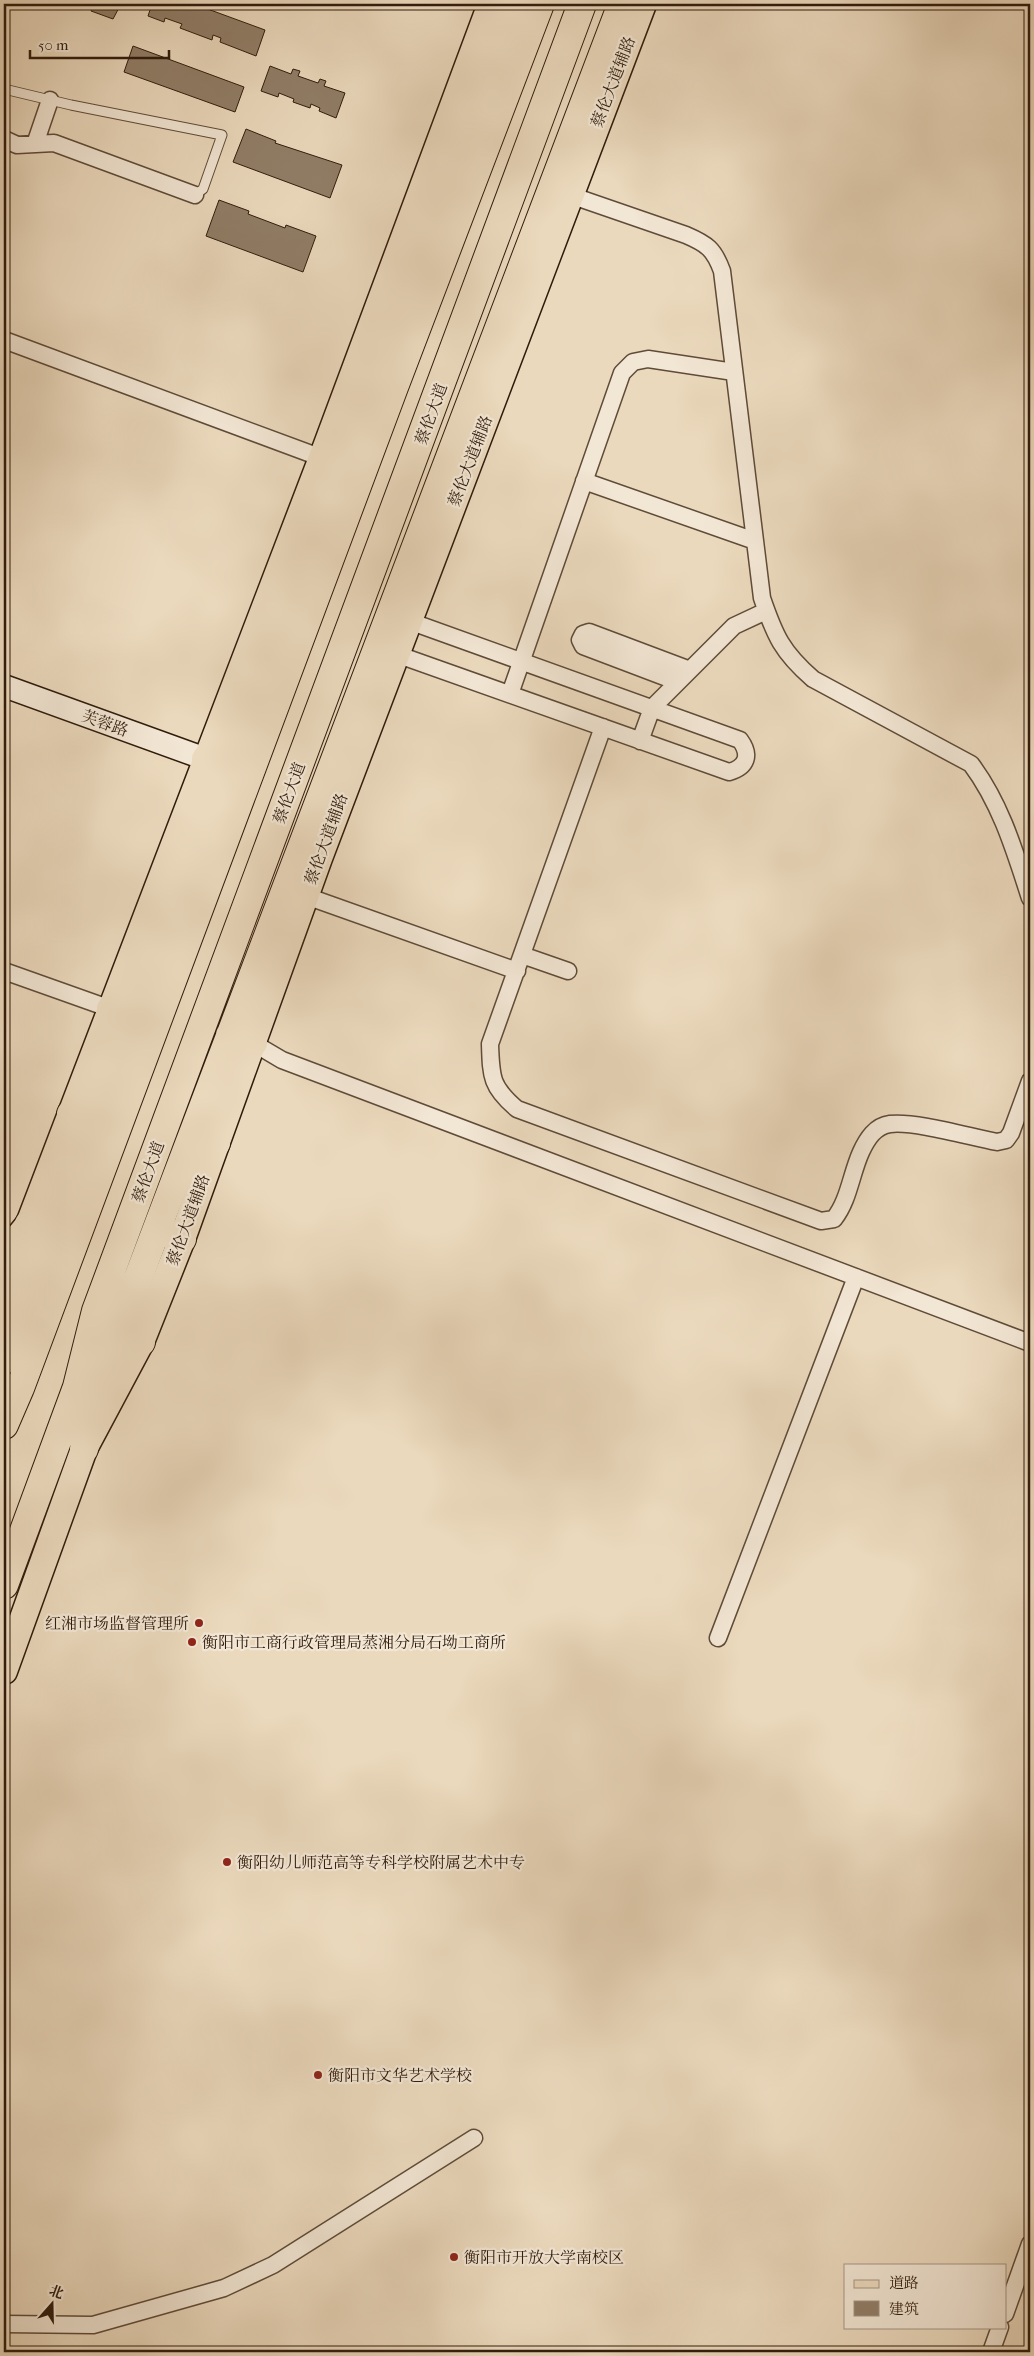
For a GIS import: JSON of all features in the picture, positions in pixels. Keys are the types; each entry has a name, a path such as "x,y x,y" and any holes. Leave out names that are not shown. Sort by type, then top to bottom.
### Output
{"highway":[{"path":"4,1425 20,1388 394,387 540,4"},
{"name":"蔡伦大道","path":"4,1584 77,1387 96,1311 582,4"},
{"path":"84,1449 104,1368 170,1234 242,1039 405,612 413,551 622,4"},
{"path":"4,1360 83,1118 209,775 233,754 331,462 499,29"},
{"path":"4,1296 29,1224"},
{"path":"77,1387 141,1342"}],"main road":[{"path":"490,4 499,29"},
{"name":"蔡伦大道辅路","path":"242,1039 306,896 396,654 405,612 570,195 643,4"},
{"path":"209,775 331,462"},
{"path":"4,1256 29,1224 83,1118"},
{"name":"蔡伦大道辅路","path":"4,1671 84,1449 141,1342 170,1234"}],"street":[{"path":"35,144 50,100"},
{"path":"4,139 18,145 54,143 195,195"},
{"path":"570,195 686,235 704,243 716,255 722,271 762,598 776,638 793,662 813,679 971,764 982,778 1008,833 1030,898"},
{"path":"4,340 331,462"},
{"path":"510,694 622,372 633,362 648,359 734,372"},
{"path":"584,481 755,541"},
{"path":"640,741 652,708 734,626 766,611"},
{"path":"396,654 729,772 740,769 746,761 747,749 740,740 522,661 405,612"},
{"path":"678,682 584,646 580,640 583,634 589,632 690,670"},
{"name":"芙蓉路","path":"4,686 209,775"},
{"name":"芙蓉路","path":"4,702 209,775"},
{"path":"603,728 490,1044 490,1074 502,1096 517,1109 821,1221 834,1219 842,1209 861,1152 870,1135 878,1129 890,1124 914,1126 997,1142 1006,1140 1011,1133 1030,1081"},
{"path":"306,896 519,963 568,971"},
{"path":"4,971 123,1013"},
{"path":"242,1039 282,1060 1030,1343"},
{"path":"718,1638 856,1277"},
{"path":"4,2324 93,2325 224,2288 273,2265 474,2138"},
{"path":"1006,2311 1030,2244"},
{"path":"991,2352 1000,2328"}],"lane":[{"path":"4,89 222,135 203,189 195,195"}],"building":[{"path":"94,4 121,4 113,19 91,11"},
{"path":"152,4 194,4 265,30 256,56 220,42 221,38 213,35 212,40 180,28 182,24 165,18 164,22 148,16"},
{"path":"133,46 244,87 235,112 124,72"},
{"path":"270,66 291,74 293,69 300,71 298,76 318,83 320,79 326,81 324,86 345,93 336,118 319,111 320,108 311,104 310,108 293,102 294,99 279,93 278,97 261,91"},
{"path":"246,129 276,141 275,143 342,165 330,198 233,162"},
{"path":"219,200 249,211 248,214 285,228 286,225 316,236 303,272 206,236"}],"place":[{"name":"红湘市场监督管理所","path":"199,1623"},
{"name":"衡阳市工商行政管理局蒸湘分局石坳工商所","path":"192,1642"},
{"name":"衡阳幼儿师范高等专科学校附属艺术中专","path":"227,1862"},
{"name":"衡阳市文华艺术学校","path":"318,2075"},
{"name":"衡阳市开放大学南校区","path":"454,2257"}]}
